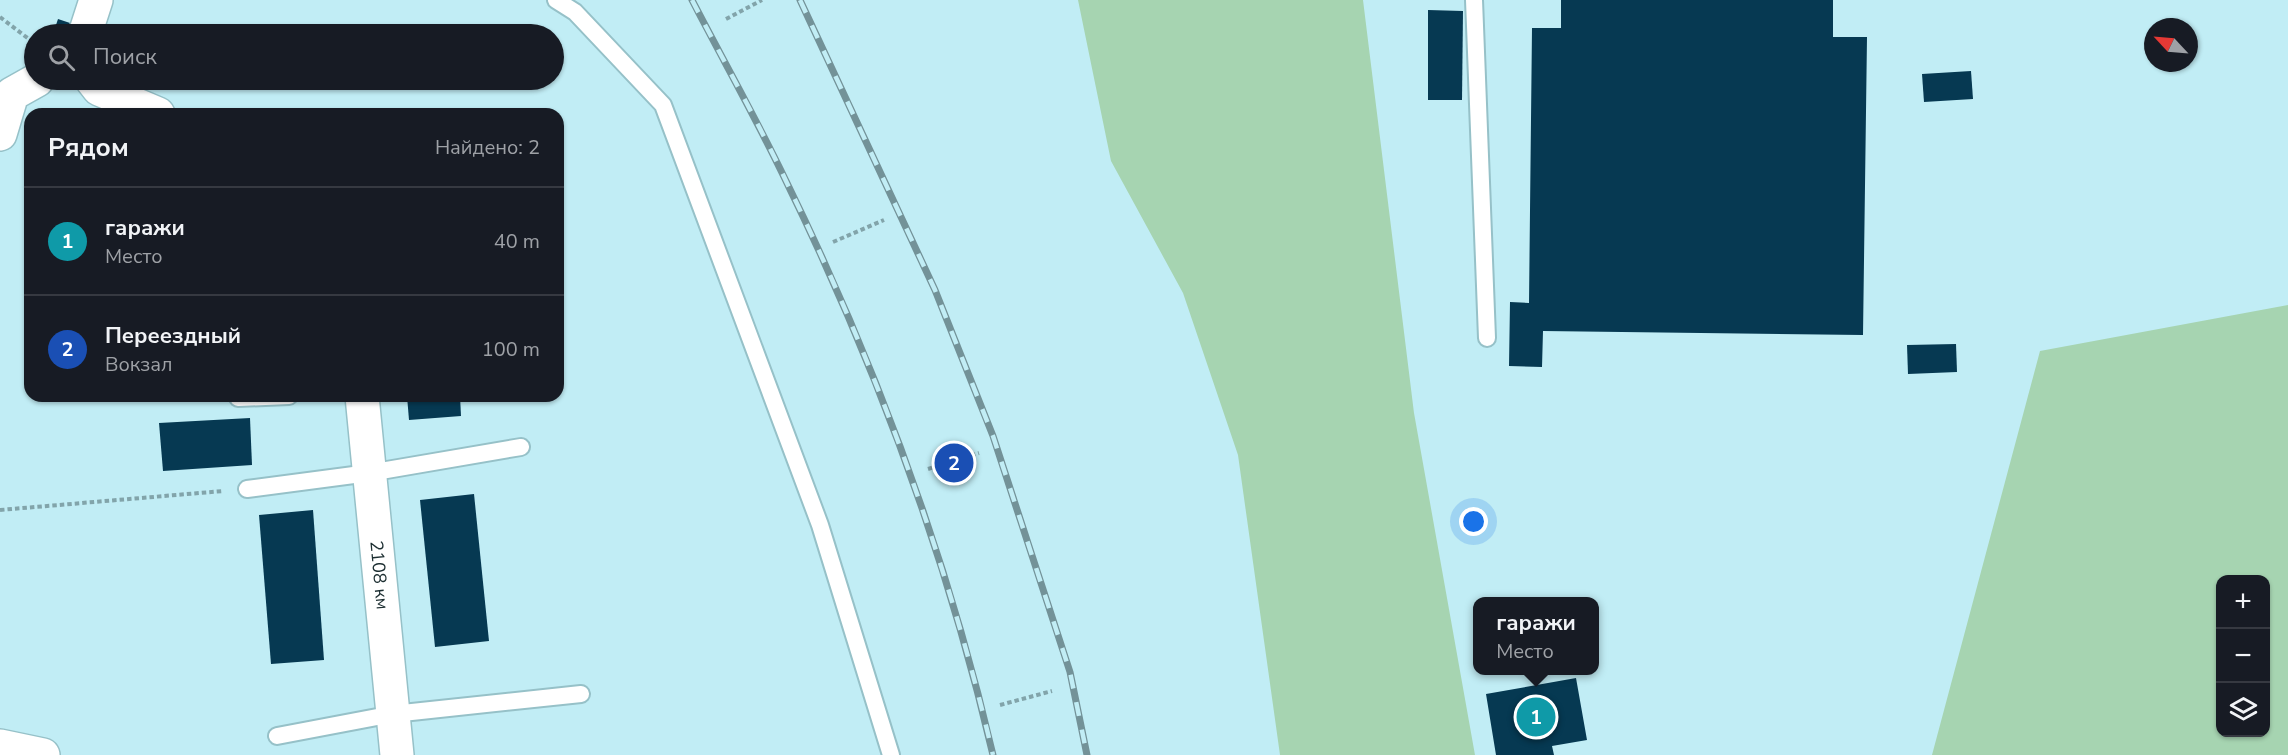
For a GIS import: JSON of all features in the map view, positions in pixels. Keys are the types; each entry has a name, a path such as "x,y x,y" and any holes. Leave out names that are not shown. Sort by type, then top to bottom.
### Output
{"street":[{"path":"89,24 96,0"},
{"path":"0,134 12,94 24,87"},
{"path":"101,90 144,108"},
{"name":"2108 км","path":"363,402 397,755"},
{"path":"0,746 43,755"}],"lane":[{"path":"556,0 575,12 663,105 819,525 891,755"},
{"path":"1474,0 1487,338"},
{"path":"247,489 369,473 521,447"},
{"path":"277,736 393,714 581,694"}],"path":[{"path":"748,0 751,6"},
{"path":"726,19 762,0"},
{"path":"0,17 24,35"},
{"path":"833,242 884,220"},
{"path":"928,469 979,453"},
{"path":"0,510 247,489"},
{"path":"1000,705 1053,691"}],"green space":[{"path":"1078,0 1363,0 1414,413 1475,755 1280,755 1238,455 1183,293 1111,161"},
{"path":"2288,305 2288,755 1932,755 2040,351"}],"building":[{"path":"1561,0 1833,0 1833,37 1867,37 1863,335 1543,331 1542,367 1509,366 1510,302 1529,303 1532,28 1561,28"},
{"path":"1428,10 1463,11 1462,100 1428,100"},
{"path":"58,19 70,23 70,24 56,24"},
{"path":"1971,71 1973,99 1924,102 1922,74"},
{"path":"1956,344 1957,372 1908,374 1907,345"},
{"path":"408,402 460,402 461,416 409,420"},
{"path":"250,418 252,465 163,471 159,423"},
{"path":"474,494 489,641 435,647 420,500"},
{"path":"313,510 324,660 271,664 259,515"},
{"path":"1576,678 1587,740 1552,746 1554,755 1496,755 1486,694"}],"railway":[{"path":"692,0 752,113 819,250 878,390 931,534 975,681 993,755"},
{"path":"800,0 935,290 993,436 1070,672 1087,755"}],"place":[{"name":"Переездный","path":"954,463"},
{"name":"гаражи","path":"1536,717"}]}
